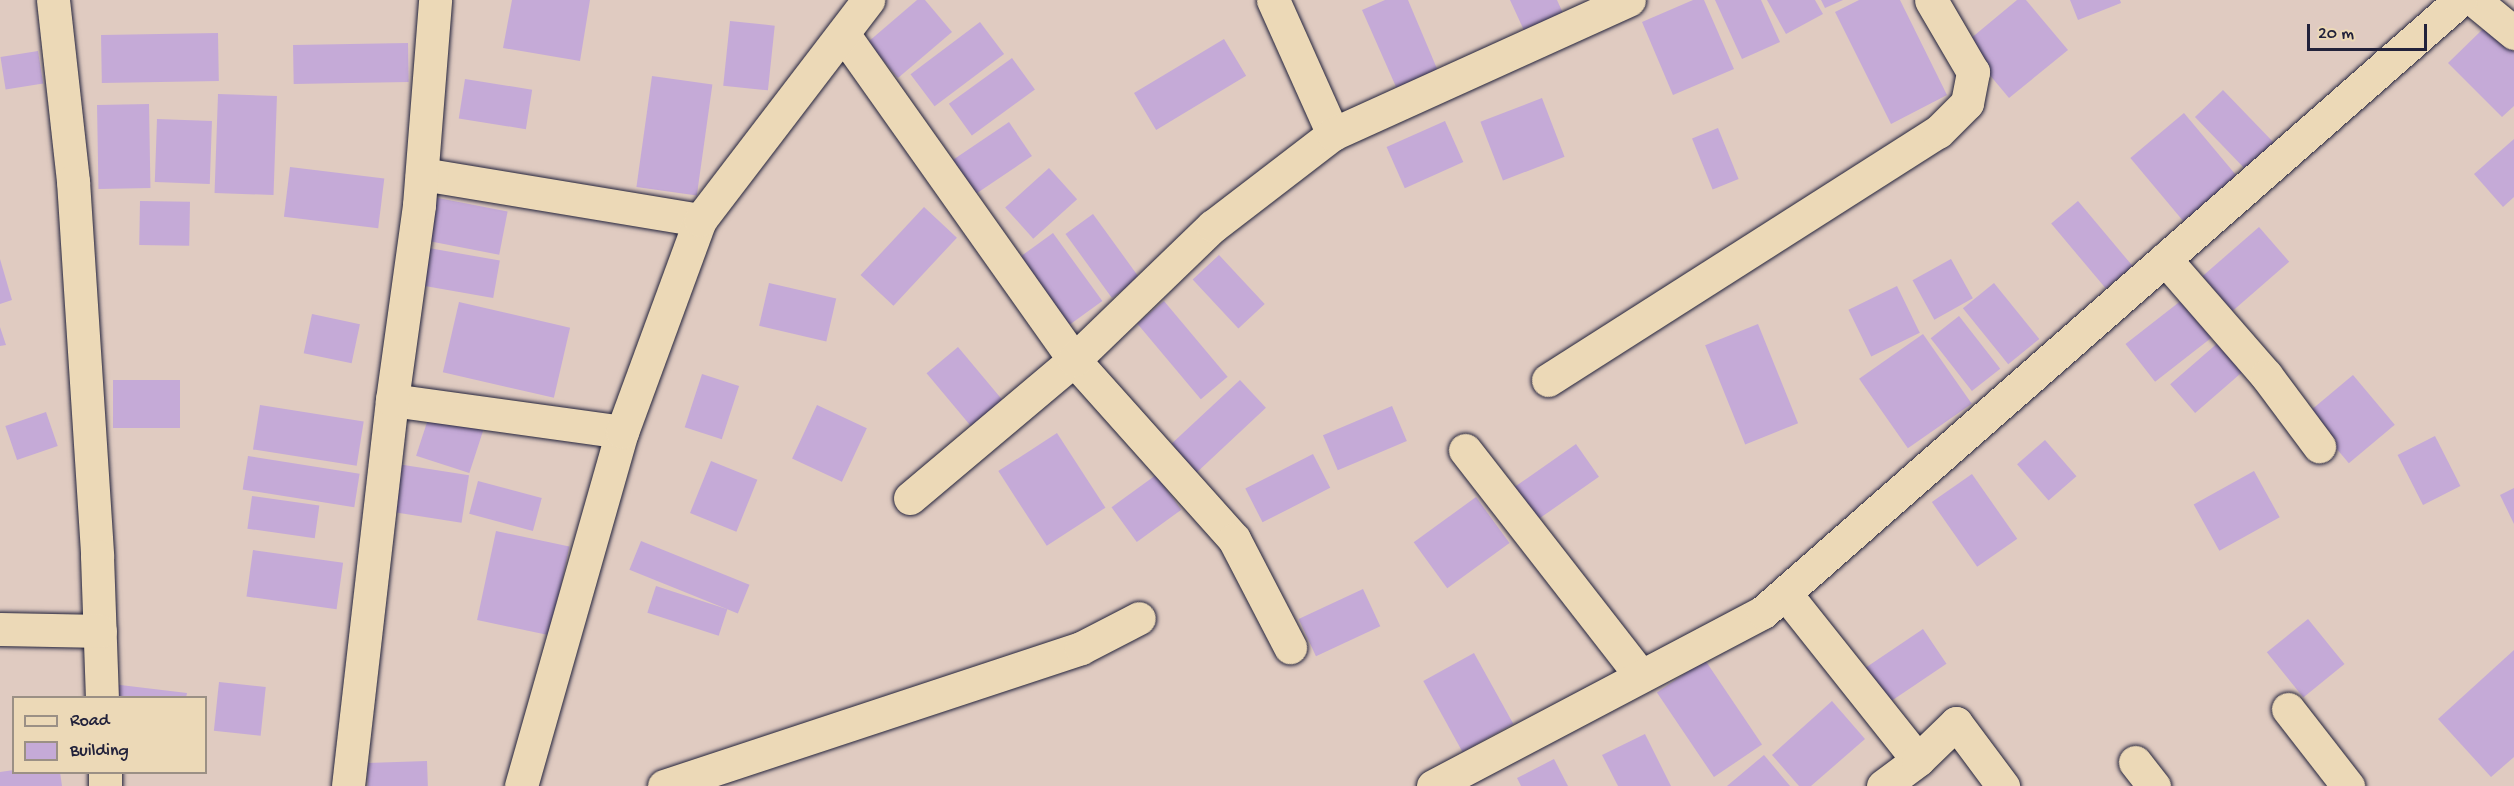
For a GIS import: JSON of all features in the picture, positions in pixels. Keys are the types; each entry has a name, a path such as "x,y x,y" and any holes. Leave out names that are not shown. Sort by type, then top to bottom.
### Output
{"street":[{"path":"53,0 73,181 102,696"},
{"path":"348,786 392,400 422,174 435,0"},
{"path":"521,786 622,432 700,220 844,35 867,0"},
{"path":"1273,0 1333,134"},
{"path":"910,498 1074,360 1213,226 1333,134 1629,0"},
{"path":"1433,786 1763,612 2460,0"},
{"path":"2474,0 2514,33"},
{"path":"1548,380 1938,132 1967,104 1973,72 1943,4"},
{"path":"844,35 1074,360 1234,539 1290,647"},
{"path":"422,174 700,220"},
{"path":"2165,259 2266,375 2319,446"},
{"path":"392,400 622,432"},
{"path":"1465,450 1641,676"},
{"path":"1785,593 1918,760"},
{"path":"664,786 1081,648 1139,618"},
{"path":"0,630 100,631"},
{"path":"2288,709 2348,786"},
{"path":"1883,786 1918,760 1956,723 2003,786"}],"building":[{"path":"512,0 590,0 580,61 503,48"},
{"path":"917,0 925,0 952,32 898,78 868,42"},
{"path":"1385,0 1408,0 1438,71 1397,89 1362,10"},
{"path":"1510,0 1557,0 1567,22 1528,39"},
{"path":"1693,0 1704,0 1734,69 1673,95 1642,22"},
{"path":"1715,0 1761,0 1780,42 1742,59"},
{"path":"1767,0 1815,0 1823,14 1786,34"},
{"path":"1821,0 1843,0 1825,8"},
{"path":"1859,0 1900,0 1947,95 1891,124 1835,12"},
{"path":"2017,0 2026,0 2068,50 2009,98 1964,44"},
{"path":"2070,0 2120,0 2121,3 2078,20"},
{"path":"730,21 775,26 768,90 723,86"},
{"path":"980,22 1004,54 935,106 911,74"},
{"path":"2487,25 2514,52 2514,106 2502,117 2448,63"},
{"path":"218,33 219,81 102,83 101,35"},
{"path":"1224,39 1246,76 1156,130 1134,93"},
{"path":"408,43 409,82 294,84 293,45"},
{"path":"38,51 43,84 6,90 0,57"},
{"path":"1012,58 1035,90 972,135 949,104"},
{"path":"652,76 712,84 697,195 636,187"},
{"path":"465,79 532,90 526,129 459,119"},
{"path":"2223,90 2276,145 2248,172 2195,117"},
{"path":"218,94 277,96 274,195 215,193"},
{"path":"1542,98 1565,157 1503,180 1480,122"},
{"path":"149,104 150,188 98,189 97,105"},
{"path":"2184,113 2240,180 2186,225 2130,158"},
{"path":"157,119 212,121 210,184 155,182"},
{"path":"1445,121 1463,162 1405,188 1387,147"},
{"path":"1009,122 1032,156 970,198 947,164"},
{"path":"1718,128 1739,179 1713,189 1692,138"},
{"path":"2514,139 2514,197 2503,207 2474,174"},
{"path":"290,167 384,179 378,228 284,217"},
{"path":"1049,168 1077,199 1033,239 1005,207"},
{"path":"433,197 508,212 499,255 425,240"},
{"path":"140,201 190,202 189,246 139,245"},
{"path":"2078,201 2133,266 2106,289 2051,223"},
{"path":"924,207 957,238 893,306 861,275"},
{"path":"1093,214 1139,278 1112,298 1065,234"},
{"path":"2259,227 2289,262 2233,311 2202,276"},
{"path":"1053,233 1102,301 1064,329 1015,261"},
{"path":"423,247 500,261 493,298 416,284"},
{"path":"1219,255 1265,304 1238,329 1193,280"},
{"path":"0,259 12,300 0,304"},
{"path":"1951,259 1973,298 1934,320 1913,280"},
{"path":"769,283 836,299 826,341 759,326"},
{"path":"1994,283 2039,339 2008,364 1963,308"},
{"path":"1897,286 1920,333 1871,356 1848,310"},
{"path":"2187,296 2217,334 2155,382 2126,344"},
{"path":"1164,301 1228,377 1201,399 1137,323"},
{"path":"459,302 570,328 554,398 443,372"},
{"path":"312,314 360,324 352,363 304,353"},
{"path":"1959,316 2000,369 1972,391 1931,338"},
{"path":"1758,324 1798,423 1745,445 1705,345"},
{"path":"0,327 6,345 0,346"},
{"path":"1923,334 1972,404 1908,448 1859,379"},
{"path":"2220,341 2245,370 2195,413 2170,384"},
{"path":"958,347 1006,404 974,430 927,373"},
{"path":"702,374 739,386 722,439 685,427"},
{"path":"2353,375 2395,425 2349,463 2307,414"},
{"path":"113,380 180,380 180,428 113,428"},
{"path":"1240,380 1266,408 1194,475 1168,447"},
{"path":"260,405 364,421 357,466 253,449"},
{"path":"817,405 867,428 842,482 792,458"},
{"path":"1392,406 1407,441 1338,470 1323,435"},
{"path":"46,412 58,446 17,460 5,426"},
{"path":"430,413 483,430 469,473 416,456"},
{"path":"1057,433 1105,508 1047,546 998,471"},
{"path":"2435,436 2460,486 2423,505 2398,455"},
{"path":"2045,440 2076,476 2049,501 2017,464"},
{"path":"1576,444 1599,477 1529,526 1506,493"},
{"path":"1313,454 1330,488 1263,522 1245,489"},
{"path":"248,456 360,474 354,507 243,490"},
{"path":"711,461 757,480 736,532 690,513"},
{"path":"391,463 469,475 462,523 383,510"},
{"path":"2254,471 2280,517 2219,551 2194,504"},
{"path":"1972,474 2017,539 1977,567 1932,502"},
{"path":"1156,475 1181,510 1137,542 1112,507"},
{"path":"478,481 542,498 533,531 469,514"},
{"path":"2514,488 2514,524 2500,495"},
{"path":"252,496 319,505 315,538 247,529"},
{"path":"1476,497 1510,543 1447,588 1414,542"},
{"path":"496,531 569,547 550,636 477,620"},
{"path":"641,541 749,585 738,614 629,570"},
{"path":"253,550 343,563 337,609 246,597"},
{"path":"656,586 727,609 719,636 647,613"},
{"path":"1363,589 1380,626 1316,656 1299,619"},
{"path":"2308,619 2345,664 2303,697 2267,652"},
{"path":"1923,629 1946,664 1883,706 1860,671"},
{"path":"2514,650 2514,757 2491,777 2438,719"},
{"path":"1474,653 1513,724 1463,752 1423,681"},
{"path":"1705,660 1762,745 1714,777 1657,692"},
{"path":"219,682 266,687 261,736 214,731"},
{"path":"112,684 187,693 186,696 110,696"},
{"path":"1832,701 1865,739 1811,786 1799,786 1772,755"},
{"path":"1645,734 1671,786 1618,786 1602,755"},
{"path":"1764,755 1790,786 1727,786"},
{"path":"1554,759 1568,786 1521,786 1517,778"},
{"path":"427,761 428,786 368,786 367,763"},
{"path":"12,770 12,774 60,774 62,786 0,786 0,772"}]}
